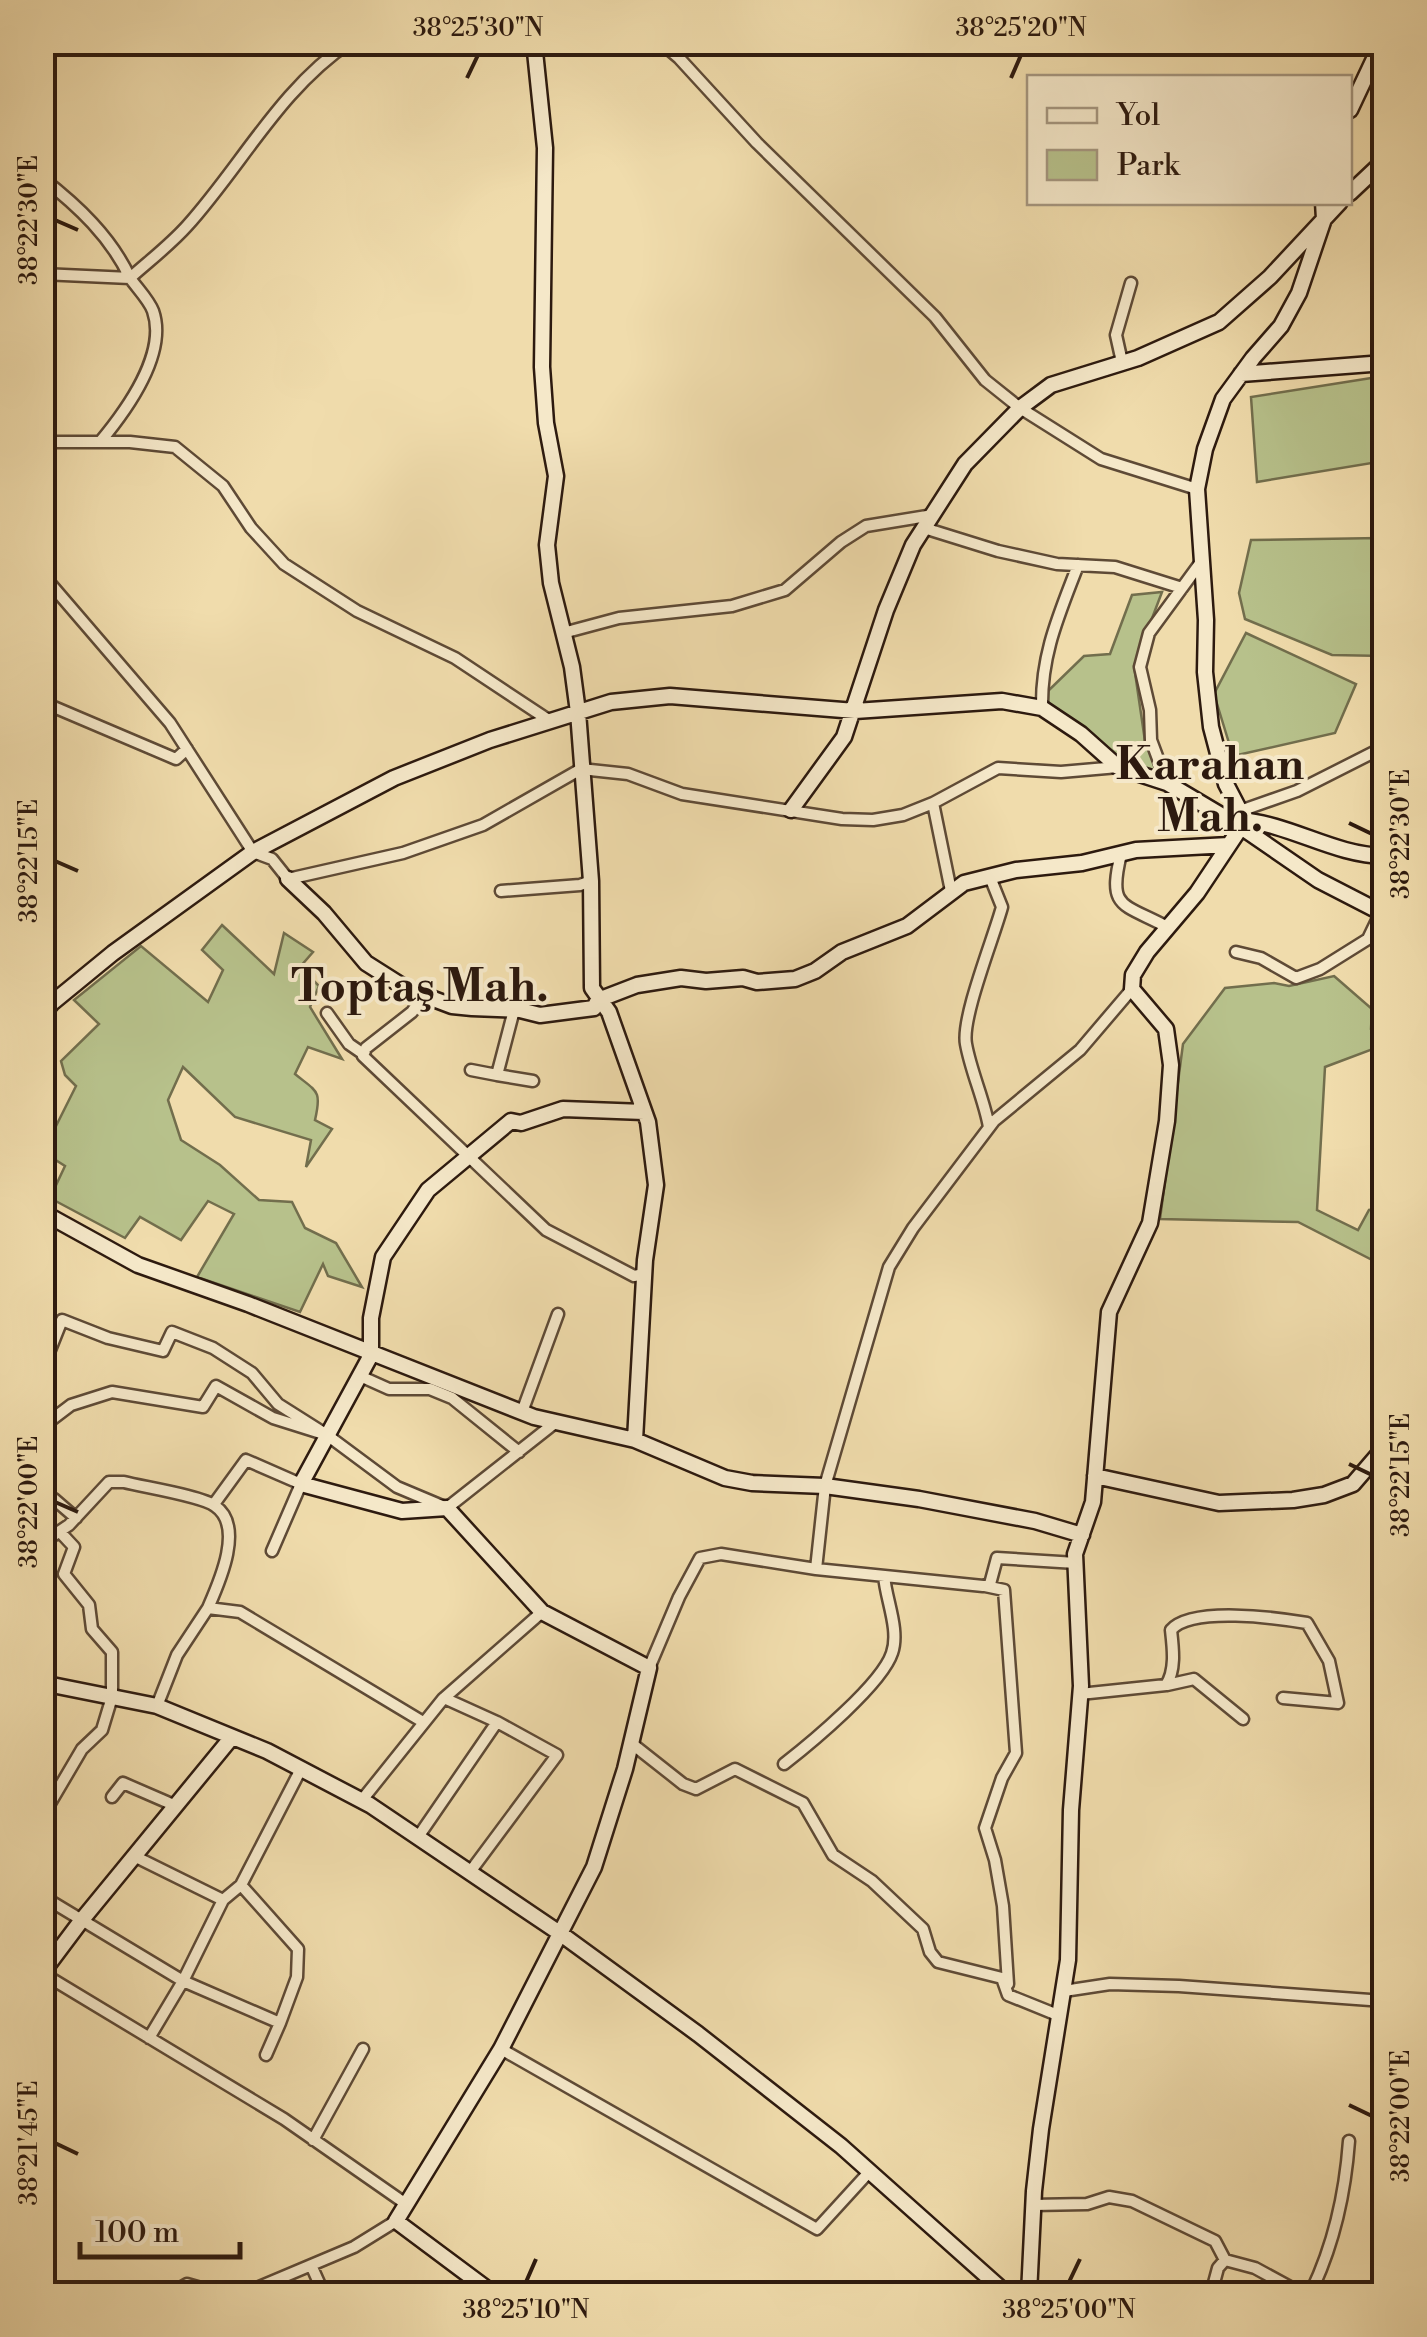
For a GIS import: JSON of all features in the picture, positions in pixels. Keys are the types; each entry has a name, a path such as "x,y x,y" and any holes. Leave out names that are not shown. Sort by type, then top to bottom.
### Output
{"street":[{"path":"42,274 130,278 186,228 285,102 327,58 350,42"},
{"path":"534,42 544,148 542,367 546,423 556,476 547,546 578,712 591,881 592,988 609,1012 644,1112 656,1185 644,1274 635,1440"},
{"path":"660,42 680,58 757,143 936,317 986,380 1020,408 1101,459 1197,490"},
{"path":"1352,106 1382,42"},
{"path":"1352,191 1384,161"},
{"path":"42,178 108,240 154,312 154,351 128,408 100,442"},
{"path":"1240,819 1211,727 1204,672 1206,620 1197,490 1205,448 1223,398 1282,326 1299,293 1324,220 1323,205"},
{"path":"791,810 844,737 886,610 913,544 965,464 1020,408 1050,385 1122,362 1219,322 1270,276 1337,205"},
{"path":"1122,362 1116,336 1131,282"},
{"path":"1241,374 1384,363"},
{"path":"42,442 175,447 223,486 252,528 284,564 356,611 455,658 550,721"},
{"path":"563,634 619,618 732,606 785,590 866,526 928,522 998,551 1057,564 1116,567 1182,588"},
{"path":"1167,783 1151,740 1150,710 1140,667 1149,633 1201,562"},
{"path":"1042,708 1041,672 1078,565"},
{"path":"42,574 170,723 253,852 272,860 366,962 391,980 452,1006 558,1015 594,1008 598,1000 637,985 681,978 743,978 757,982 795,979 815,971 842,952 907,926 964,883 1016,870 1082,863 1171,846 1229,845"},
{"path":"42,1015 128,942 253,852 394,778 490,740 578,712 612,702 670,696 854,711 1002,701 1042,708 1118,766 1167,783 1240,819 1318,880 1383,914 1368,939 1320,969 1296,978 1261,958 1236,952"},
{"path":"42,702 176,759 187,748"},
{"path":"816,1568 825,1486 889,1267 912,1228 990,1128 1080,1050 1132,989 1133,976 1140,964 1229,845 1240,819 1384,748"},
{"path":"288,880 404,853 484,825 581,769 628,774 682,794 842,819 873,820 933,804 998,768 1061,772 1118,766"},
{"path":"933,804 952,890"},
{"path":"1240,819 1266,822 1338,849 1384,856"},
{"path":"1121,854 1113,889 1117,898 1169,928"},
{"path":"990,878 1002,907 978,980 965,1040 984,1095 990,1128"},
{"path":"501,891 591,881"},
{"path":"1030,2294 1041,2128 1068,1960 1071,1810 1080,1694 1076,1563 1093,1502 1109,1312 1150,1224 1170,1084 1166,1029 1132,989"},
{"path":"362,1053 412,1012 424,995"},
{"path":"497,1075 514,1010"},
{"path":"327,1013 354,1049 546,1230 634,1276 644,1274"},
{"path":"472,1070 532,1081"},
{"path":"272,1551 302,1484 371,1355 372,1318 383,1256 428,1190 511,1120 521,1123 563,1110 644,1112"},
{"path":"42,1212 74,1226 138,1265 248,1304 371,1355 522,1412 635,1440 736,1480 825,1486 918,1499 1082,1535"},
{"path":"522,1412 558,1314"},
{"path":"42,1370 62,1320 108,1338 163,1351 172,1332 213,1348 252,1373 278,1404 397,1487 448,1508 542,1612 649,1668"},
{"path":"42,1330 56,1336"},
{"path":"360,1376 389,1389 430,1389 452,1398 519,1452"},
{"path":"42,1427 70,1405 112,1392 203,1407 216,1386 273,1418 327,1435"},
{"path":"214,1504 246,1460 302,1484 402,1511 448,1508 556,1422"},
{"path":"1095,1476 1219,1503 1293,1500 1353,1484 1384,1448"},
{"path":"42,1542 76,1518 109,1482 124,1482 214,1504 226,1518 228,1550 224,1574 208,1608 177,1654 157,1706"},
{"path":"42,1493 76,1518"},
{"path":"42,1817 82,1749 102,1730 112,1697 112,1652 92,1630 89,1605 64,1574 74,1547 60,1532"},
{"path":"234,2294 245,2293 354,2247 396,2221 501,2049 594,1867 649,1668 700,1558 721,1554 1004,1590 1016,1753 1002,1778 985,1828 1003,1906 1008,1995"},
{"path":"983,1586 990,1584 997,1558 1076,1563"},
{"path":"784,1764 847,1710 892,1655 894,1632 884,1576"},
{"path":"208,1608 240,1612 422,1722"},
{"path":"362,1800 444,1698 542,1612"},
{"path":"1166,1685 1170,1680 1172,1630 1178,1623 1212,1616 1307,1623 1329,1660 1338,1704 1284,1698"},
{"path":"1080,1694 1194,1679 1243,1719"},
{"path":"42,1683 157,1706 232,1737 362,1800 561,1934 698,2034 870,2171 1007,2294"},
{"path":"444,1698 557,1755 470,1872"},
{"path":"418,1837 497,1722"},
{"path":"232,1737 42,1974 284,2119 406,2204"},
{"path":"631,1742 696,1790 735,1770 804,1804 833,1855 872,1881 923,1929 930,1952 938,1962 1002,1978 1008,1995 1060,2016"},
{"path":"148,2038 184,1981 223,1900 240,1885 301,1769"},
{"path":"112,1796 122,1783 176,1806"},
{"path":"134,1856 223,1900"},
{"path":"240,1885 298,1948 297,1977 266,2055"},
{"path":"42,1896 184,1981 280,2023"},
{"path":"1064,1991 1110,1984 1179,1986 1384,2001"},
{"path":"312,2140 364,2049"},
{"path":"501,2049 817,2229 870,2171"},
{"path":"1033,2205 1087,2204 1108,2197 1132,2201 1215,2241 1226,2260 1255,2268 1307,2294 1330,2254 1346,2178 1349,2141"},
{"path":"396,2221 494,2294"},
{"path":"1211,2294 1218,2268 1226,2260"},
{"path":"310,2264 324,2294"},
{"path":"170,2294 186,2284 222,2294"}],"green space":[{"path":"1384,376 1384,461 1257,482 1251,397"},
{"path":"1251,540 1384,540 1384,656 1332,655 1245,619 1239,593"},
{"path":"1162,592 1134,666 1145,741 1165,777 1118,767 1042,708 1047,692 1084,656 1110,654 1132,595"},
{"path":"1246,633 1356,684 1335,733 1233,756 1214,694"},
{"path":"222,925 274,974 284,933 313,952 300,967 319,986 310,1007 342,1059 308,1047 295,1074 316,1092 315,1120 332,1129 306,1167 311,1140 235,1117 183,1067 168,1100 181,1140 220,1165 259,1200 292,1202 305,1228 336,1243 362,1287 328,1276 323,1264 300,1312 197,1277 234,1214 208,1201 181,1240 140,1217 125,1238 50,1198 65,1166 43,1152 76,1086 65,1075 61,1061 99,1024 74,1000 141,946 208,1002 223,970 202,950"},
{"path":"1334,976 1372,1009 1371,1029 1384,1034 1384,1056 1370,1050 1325,1067 1317,1210 1358,1230 1369,1210 1384,1208 1373,1238 1382,1265 1298,1222 1160,1219 1183,1044 1225,988 1274,983 1289,986"}],"district":[{"name":"Karahan Mah.","path":"1210,789"},
{"name":"Toptaş Mah.","path":"420,985"}]}
